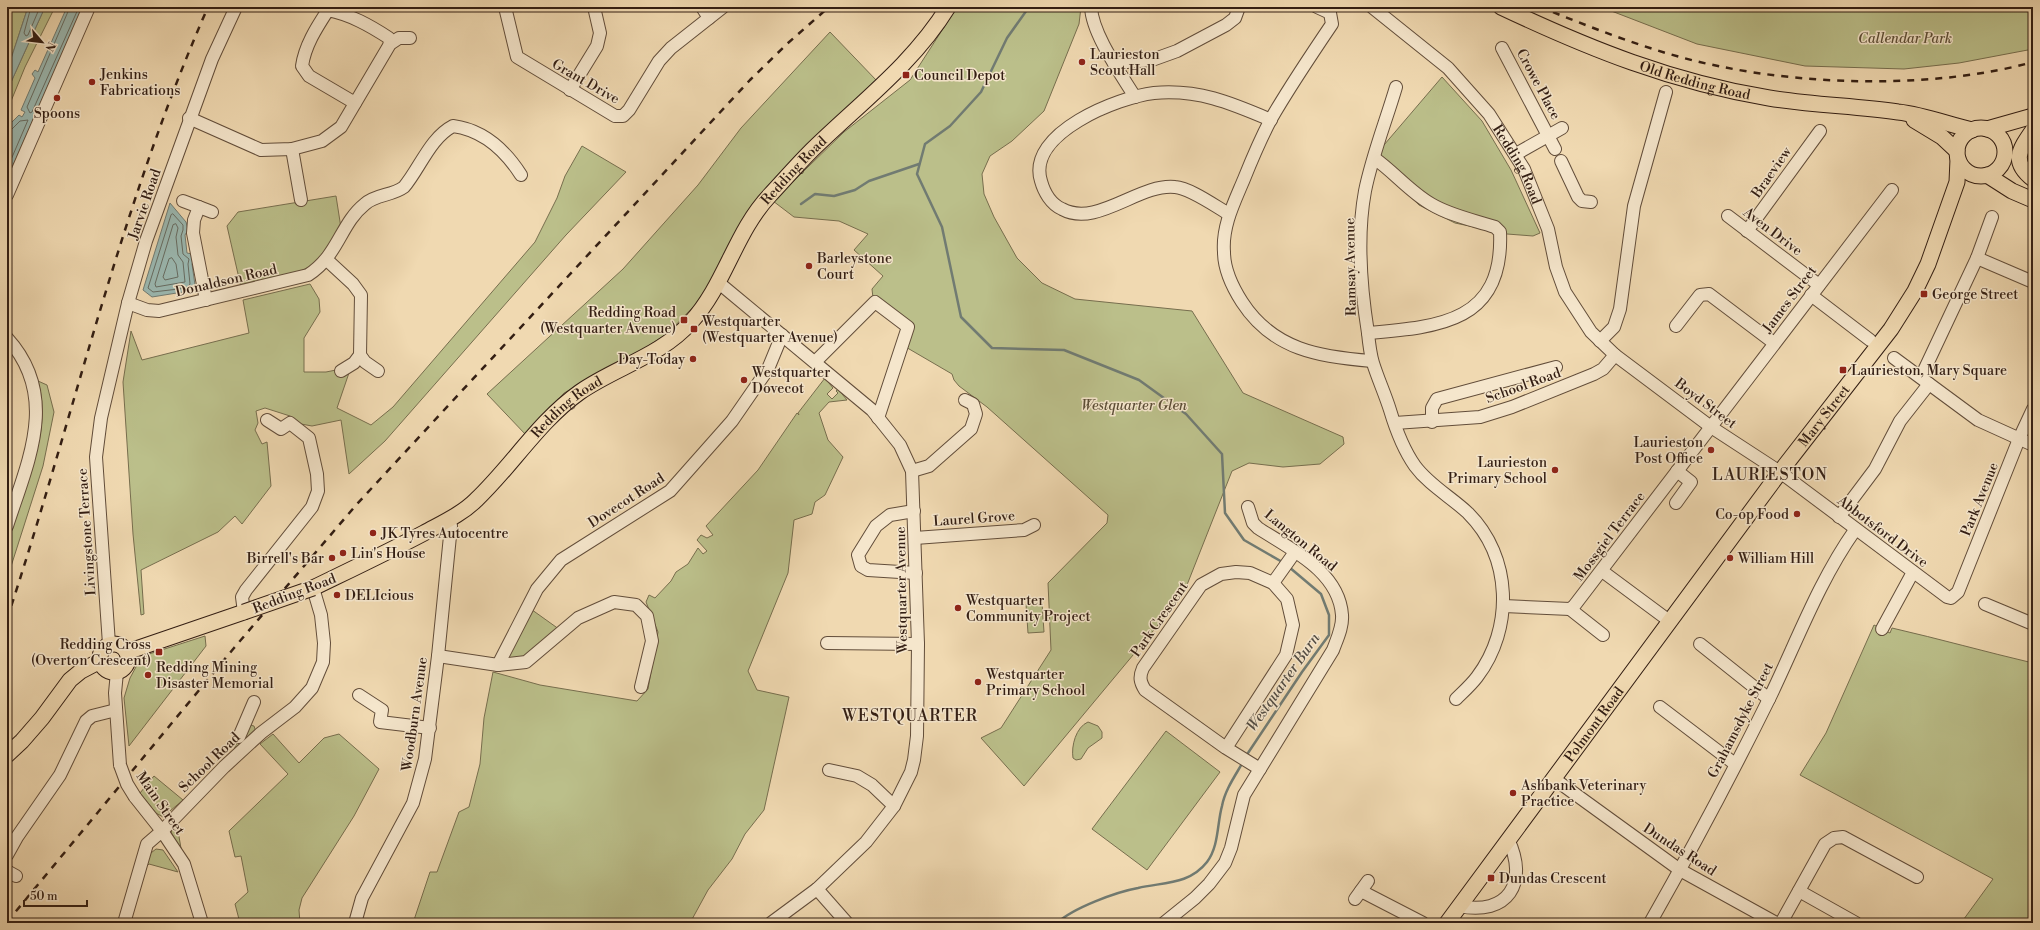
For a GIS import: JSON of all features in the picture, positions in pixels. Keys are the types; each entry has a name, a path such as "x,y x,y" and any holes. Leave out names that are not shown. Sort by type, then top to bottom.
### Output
{"main road":[{"name":"Redding Road","path":"127,652 313,588 449,519 475,501 555,413 579,392 644,359 689,325 702,310 719,283 738,245 762,204 811,151 892,77 929,34 948,7"},
{"name":"Old Redding Road","path":"1501,7 1588,47 1670,75 1770,98 1900,112 1979,129"},
{"name":"Old Redding Road","path":"1900,112 1929,128 1957,155 1965,170 1988,178 2033,200"},
{"path":"1957,155 1962,138 1979,129 2033,116"},
{"name":"Mary Street","path":"1953,195 1970,178 1988,178 1999,167 2019,169 2033,122"},
{"path":"1979,129 1998,136 2019,169"},
{"path":"2019,169 2021,165 2019,152 2033,130"},
{"name":"Mary Street","path":"1666,619 1780,472 1874,343 1906,305 1923,276 1953,195 1958,176 1957,155"},
{"name":"Polmont Road","path":"1446,923 1553,778 1666,619"},
{"path":"109,644 118,644 127,652 127,663 125,667 117,672 108,670 100,661 102,650 109,644"},
{"path":"7,755 22,741 42,718 70,680 81,671 100,661"}],"street":[{"path":"7,194 89,7"},
{"name":"Jarvie Road","path":"101,418 128,303 146,241 212,59 236,7"},
{"name":"Grant Drive","path":"505,7 516,57 615,116 623,116 629,110 670,48 709,18"},
{"path":"570,90 597,46 600,33 594,7"},
{"path":"702,7 709,18 723,7"},
{"path":"1091,7 1093,21 1114,63 1135,97"},
{"path":"1114,63 1152,60 1177,51 1226,25 1235,18 1239,7"},
{"path":"1317,7 1330,13 1332,24 1271,120 1229,214 1225,232 1224,252 1227,270 1235,292 1249,312 1264,328 1285,342 1310,353 1332,358 1372,361"},
{"name":"Redding Road","path":"1372,7 1448,68 1489,114 1516,154 1524,169 1548,229 1556,267 1565,292 1584,323 1615,355"},
{"path":"355,103 309,76 302,66 304,53 316,28 328,10 345,14 365,22 389,38 390,44"},
{"path":"190,118 261,150 292,149 322,141 341,127 390,44 399,38 410,38"},
{"name":"Crowe Place","path":"1502,48 1549,136"},
{"name":"Ramsay Avenue","path":"1396,87 1365,192 1361,238 1364,312 1372,361 1406,452 1416,468 1428,480 1468,513 1487,537 1500,567 1504,606 1496,643 1487,662 1476,678 1456,700"},
{"path":"1229,214 1182,188 1176,187 1160,188 1092,213 1079,214 1061,209 1048,196 1040,178 1040,167 1044,154 1050,144 1072,124 1085,116 1115,102 1135,97 1170,92 1206,96 1226,100 1271,120"},
{"name":"Old Redding Road","path":"1600,341 1614,327 1620,309 1634,206 1666,92"},
{"name":"Donaldson Road","path":"128,303 147,310 159,311 308,275 327,260 355,214 375,198 397,192 404,187 434,142 444,132 453,126 466,128 493,143 511,158 521,175"},
{"name":"Crowe Place","path":"1516,154 1562,128"},
{"name":"Braeview","path":"1747,231 1820,131"},
{"path":"1549,136 1555,148"},
{"path":"292,149 301,200"},
{"path":"1368,333 1416,329 1456,317 1473,309 1485,296 1496,276 1501,253 1500,232 1495,227 1446,212 1430,204 1388,167 1374,158"},
{"path":"1561,161 1578,197 1582,201 1591,202"},
{"name":"James Street","path":"1711,427 1892,190"},
{"path":"183,201 212,212"},
{"path":"199,207 194,220 193,233 206,300"},
{"name":"Aven Drive","path":"1728,216 1815,290"},
{"path":"1839,517 1875,469 1900,422 1925,380 1977,258 1992,217"},
{"path":"1977,258 2033,282"},
{"path":"327,260 353,284 361,295 360,355 354,363 341,371"},
{"name":"Westquarter Avenue","path":"719,283 872,410 900,445 912,471 918,644 916,749 911,772 894,806 866,842 817,889 771,923"},
{"path":"1815,290 1874,343 1978,420 2033,445"},
{"path":"1676,326 1700,295 1709,294 1714,296 1774,343"},
{"path":"815,362 875,302 908,326 878,418"},
{"name":"Dovecot Road","path":"498,665 537,589 560,560 670,491 732,421 768,370 782,335"},
{"path":"7,338 26,365 34,388 37,408 36,429 30,454 7,526"},
{"path":"360,355 366,362 378,371"},
{"name":"School Road","path":"1395,423 1432,422 1480,417 1512,407 1594,374 1603,369 1615,355"},
{"name":"Boyd Street","path":"1615,355 1711,427 1780,472"},
{"name":"School Road","path":"1432,422 1432,408 1437,399 1556,367"},
{"path":"912,471 929,466 971,429 976,414 973,404 965,400"},
{"name":"Park Avenue","path":"1951,598 1958,592 2019,439 2033,409"},
{"name":"Livingstone Terrace","path":"101,418 96,457 109,644"},
{"path":"244,612 242,597 312,507 323,488 316,474 310,438 305,430 290,423 281,429 267,420"},
{"name":"Mossgiel Terrace","path":"1570,609 1602,571 1676,471 1711,427"},
{"path":"1676,471 1692,482 1676,503"},
{"name":"Abbotsford Drive","path":"1780,472 1855,530 1947,597 1951,598"},
{"name":"Langton Road","path":"1164,923 1195,898 1209,884 1225,863 1231,848 1244,795 1333,650 1340,629 1342,614 1337,594 1331,583 1321,572 1289,560 1253,523 1248,508"},
{"path":"914,510 890,515 876,526 858,555 862,566 868,570 916,573"},
{"name":"Woodburn Avenue","path":"355,923 362,898 413,803 425,759 430,728 451,526 449,519"},
{"name":"Laurel Grove","path":"915,538 1024,530 1034,525"},
{"name":"Grahamsdyke Street","path":"1650,923 1680,870 1769,699 1838,554 1855,530"},
{"path":"1273,583 1289,560"},
{"path":"1602,571 1666,619"},
{"name":"Park Crescent","path":"1226,748 1286,655 1293,625 1287,599 1273,583 1250,573 1236,572 1221,574 1201,585 1143,668 1140,675 1141,683 1145,690 1226,748 1260,769"},
{"path":"1882,629 1912,572"},
{"name":"School Road","path":"124,923 147,844 261,732 295,707 312,688 323,662 324,644 321,615 313,588"},
{"path":"438,656 498,665 526,662 578,618 614,602 636,605 647,616 652,641 641,688"},
{"path":"1985,604 2033,624"},
{"path":"1504,606 1570,609 1603,635"},
{"path":"828,643 918,644"},
{"path":"1700,644 1769,699"},
{"name":"Main Street","path":"117,672 116,710 120,765 127,784 162,830 184,864 202,923"},
{"path":"359,695 382,710 379,727 430,728"},
{"name":"School Road","path":"239,737 254,702"},
{"path":"1660,707 1735,764"},
{"path":"7,855 17,837 60,775 86,721 92,716 116,710"},
{"name":"School Road","path":"247,717 261,732"},
{"path":"829,770 857,776 872,785 894,806"},
{"name":"Dundas Road","path":"1553,778 1680,870 1776,923"},
{"path":"1781,923 1825,844 1834,838 1843,837 1917,877"},
{"path":"1459,906 1480,909 1490,907 1500,903 1510,893 1515,881 1517,869 1516,858 1508,839"},
{"path":"1368,881 1358,895 1422,923"},
{"path":"817,889 847,923"},
{"path":"1799,891 1856,923"}],"green space":[{"path":"14,7 28,7 7,71 7,29 10,13"},
{"path":"45,7 55,7 25,67 7,111 7,91"},
{"name":"Westquarter Glen","path":"957,7 1081,7 1079,24 1044,111 1012,141 990,156 982,174 984,194 994,217 1017,258 1042,283 1075,299 1192,311 1243,393 1343,437 1344,444 1320,464 1283,467 1249,463 1232,471 1183,595 1024,786 981,738 1001,728 1051,650 1048,583 1107,523 1108,515 987,407 959,386 954,380 952,374 904,346 910,326 873,298 872,289 883,276 854,250 868,234 839,221 794,217 773,201 844,132 910,80"},
{"name":"Callendar Park","path":"1601,7 2033,7 2033,49 1959,63 1904,69 1805,66 1697,44"},
{"path":"830,32 877,81 766,189 749,209 719,269 695,305 668,333 630,358 564,393 526,435 487,394 623,269 698,185 741,128"},
{"path":"1442,77 1482,121 1511,170 1540,233 1533,236 1507,234 1455,223 1419,205 1384,171 1378,152"},
{"path":"582,146 626,172 566,235 385,441 349,474 341,420 312,426 301,424 290,416 265,408 256,411 258,423 255,430 262,444 267,442 271,486 242,524 235,516 218,532 141,570 144,614 141,615 133,534 123,382 131,331 142,360 249,333 243,300 310,284 319,299 320,312 304,338 304,372 326,372 351,367 337,408 371,425 393,407 535,242 557,198 565,176"},
{"path":"336,196 341,228 314,265 296,273 241,287 227,226 238,212"},
{"path":"825,378 833,388 827,394 832,399 838,393 836,391 838,389 847,400 829,402 819,413 828,440 843,457 825,495 815,502 812,514 794,520 788,573 748,671 757,690 789,697 764,810 745,834 732,859 708,890 690,923 413,923 430,872 437,872 459,812 469,807 480,764 484,718 493,672 540,685 637,701 648,689 658,632 646,602 649,595 655,598 671,581 676,572 688,564 698,548 703,554 707,551 697,540 701,535 707,538 713,535 706,526 758,470 797,413 799,415 798,413"},
{"path":"38,381 47,385 54,412 43,466 7,579 7,542 39,443 42,422 42,402"},
{"path":"1042,603 1044,632 1028,633 1026,604"},
{"path":"528,607 563,632 526,662 498,665"},
{"path":"1874,625 1890,633 1892,628 2033,663 2033,923 1961,923 1993,879 1800,775 1826,733"},
{"path":"205,636 206,646 129,746 124,698 130,678 137,665 149,654"},
{"path":"1088,722 1098,726 1102,732 1102,738 1088,748 1081,759 1076,760 1073,758 1075,737 1080,728"},
{"path":"250,725 254,726 256,732 233,752 238,740"},
{"path":"1166,731 1220,772 1147,870 1092,829"},
{"path":"273,734 299,763 324,738 339,734 379,769 354,816 302,898 299,910 300,923 240,923 235,904 248,892 241,856 235,857 229,831 288,774 260,744"},
{"path":"154,776 183,800 163,817 156,813 140,793"},
{"path":"177,825 182,854 171,832"},
{"path":"156,849 163,850 178,872 149,864 144,869 147,856"}],"water":[{"path":"28,7 45,7 7,91 7,71"},
{"path":"67,7 83,7 7,179 7,131 10,124 19,115 22,117 25,112 21,110 35,78 32,74 35,70 38,72"},
{"path":"170,203 186,222 188,230 185,235 187,253 192,254 194,260 192,264 195,285 189,291 152,297 143,290"}],"waterway":[{"name":"Westquarter Burn","path":"1029,7 1007,38 981,92 950,126 925,144 917,174 942,227 961,317 992,348 1064,350 1139,380 1186,414 1222,454 1225,513 1244,540 1284,563"},
{"path":"801,204 815,194 834,196 855,190 869,181 919,164"},
{"name":"Westquarter Burn","path":"1246,756 1302,672 1329,635 1329,615 1321,594 1289,567"},
{"name":"Westquarter Burn","path":"1057,923 1064,917 1084,906 1107,897 1129,890 1184,879 1200,869 1207,862 1214,849 1223,800 1243,762"}],"railway":[{"path":"7,619 100,311 149,157 177,82 208,7"},
{"path":"7,922 234,648 357,504 750,80 788,43 829,7"},
{"path":"1540,7 1650,48 1695,61 1755,73 1835,80 1918,80 1997,70 2033,62"}],"place":[{"name":"Laurieston Scout Hall","path":"1082,62"},
{"name":"Council Depot","path":"906,75"},
{"name":"Jenkins Fabrications","path":"92,82"},
{"name":"Spoons","path":"57,98"},
{"name":"Barleystone Court","path":"809,266"},
{"name":"George Street","path":"1924,294"},
{"name":"Redding Road (Westquarter Avenue)","path":"684,320"},
{"name":"Westquarter (Westquarter Avenue)","path":"694,329"},
{"name":"Day-Today","path":"693,359"},
{"name":"Laurieston, Mary Square","path":"1843,370"},
{"name":"Westquarter Dovecot","path":"744,380"},
{"name":"Laurieston Post Office","path":"1711,450"},
{"name":"Laurieston Primary School","path":"1555,470"},
{"name":"Co-op Food","path":"1797,514"},
{"name":"JK Tyres Autocentre","path":"373,533"},
{"name":"Lin's House","path":"343,553"},
{"name":"Birrell's Bar","path":"332,558"},
{"name":"William Hill","path":"1730,558"},
{"name":"DELIcious","path":"337,595"},
{"name":"Westquarter Community Project","path":"958,608"},
{"name":"Redding Cross (Overton Crescent)","path":"159,652"},
{"name":"Redding Mining Disaster Memorial","path":"148,675"},
{"name":"Westquarter Primary School","path":"978,682"},
{"name":"Ashbank Veterinary Practice","path":"1513,793"},
{"name":"Dundas Crescent","path":"1491,878"}],"district":[{"name":"LAURIESTON","path":"1770,474"},
{"name":"WESTQUARTER","path":"910,715"}]}
